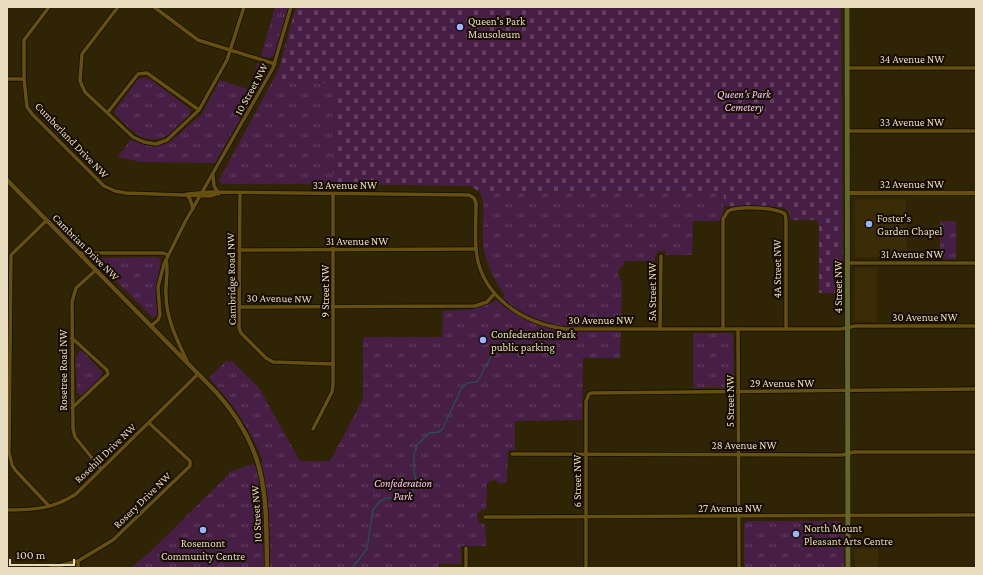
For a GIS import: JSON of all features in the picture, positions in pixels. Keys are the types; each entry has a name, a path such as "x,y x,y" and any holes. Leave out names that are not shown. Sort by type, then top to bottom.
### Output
{"main road":[{"name":"4 Street NW","path":"847,7 848,568"}],"street":[{"name":"Cumberland Drive NW","path":"49,7 24,40 24,79 27,107 32,114 104,186 115,191 126,193 202,194"},
{"path":"118,7 82,54 80,81 85,92 133,136 144,142 156,144 167,140 199,110 227,60 244,7"},
{"path":"154,7 198,40 275,64"},
{"name":"10 Street NW","path":"267,568 266,499 262,471 256,454 241,425 227,404 151,326 159,318 158,287 163,266 193,209 275,64 291,7"},
{"name":"34 Avenue NW","path":"847,68 976,68"},
{"path":"108,112 138,74 147,73 199,110"},
{"path":"7,79 24,79"},
{"name":"33 Avenue NW","path":"848,131 976,131"},
{"path":"213,174 214,186 218,194"},
{"name":"Cambrian Drive NW","path":"7,180 151,326"},
{"name":"32 Avenue NW","path":"848,193 976,193"},
{"path":"186,194 190,199 193,209"},
{"name":"32 Avenue NW","path":"202,194 469,195 474,198 476,203 476,249"},
{"name":"Cambridge Road NW","path":"240,194 239,307 241,333 266,358 273,362 333,364"},
{"name":"9 Street NW","path":"313,429 332,392 334,308 333,194"},
{"name":"4A Street NW","path":"723,329 723,219 728,211 737,208 773,209 785,214 786,329"},
{"path":"47,220 11,255 8,265 8,452 12,465 16,471 50,506"},
{"path":"476,249 479,264 494,294"},
{"name":"31 Avenue NW","path":"239,250 476,249"},
{"path":"79,253 163,253 168,255"},
{"name":"5A Street NW","path":"660,329 661,256"},
{"name":"10 Street NW","path":"166,260 168,268 166,294 168,316 188,363"},
{"name":"31 Avenue NW","path":"848,263 976,264"},
{"name":"Rosetree Road NW","path":"96,270 80,284 74,293 72,302 72,408 75,436 101,469"},
{"name":"30 Avenue NW","path":"239,307 334,308 475,306 487,302 494,294 523,317 553,328 786,329 848,328 855,326 976,326"},
{"name":"5 Street NW","path":"738,329 739,568"},
{"path":"72,338 107,370 108,374 72,408"},
{"name":"Rosehill Drive NW","path":"7,510 39,510 64,502 76,494 198,374"},
{"name":"29 Avenue NW","path":"589,394 595,392 976,389"},
{"name":"6 Street NW","path":"586,568 586,401 589,394"},
{"name":"Rosery Drive NW","path":"50,568 78,561 99,550 126,530 190,466 190,461 149,423"},
{"name":"28 Avenue NW","path":"512,454 976,452"},
{"name":"27 Avenue NW","path":"485,517 976,515"},
{"path":"466,548 466,568"},
{"path":"78,561 78,568"}],"shaded area":[{"path":"855,199 906,199 907,258 855,257"},
{"path":"855,268 877,268 877,322 854,321"},
{"path":"854,549 878,549 878,568 855,568"}],"green space":[{"path":"275,7 289,7 275,55 269,58 261,56"},
{"name":"Queen's Park Cemetery","path":"296,7 841,7 843,293 819,293 819,225 816,220 790,220 789,211 782,207 724,206 723,191 480,192 470,186 333,184 334,83 272,82 279,68"},
{"path":"257,63 267,66 268,71 259,89 252,86"},
{"path":"139,78 149,78 190,109 190,114 166,136 158,139 144,138 131,130 115,114 115,110"},
{"path":"220,80 256,92 215,163 141,162 118,157 131,139 145,145 156,146 168,143 201,115"},
{"path":"272,82 334,83 333,184 222,184 219,180"},
{"name":"Confederation Park","path":"723,191 724,211 721,221 693,221 692,255 666,255 665,251 658,251 655,255 655,261 624,261 624,266 620,268 618,273 622,283 620,358 583,358 582,420 515,421 515,450 508,450 507,483 498,483 496,480 489,481 487,484 486,509 481,510 477,515 479,522 485,525 486,546 461,546 461,564 439,564 438,568 131,568 152,550 228,475 229,472 263,461 252,437 240,417 209,378 227,360 229,363 231,360 259,388 300,461 330,461 363,399 363,337 442,337 443,311 475,308 505,296 485,257 483,242 483,204 480,192"},
{"path":"940,221 956,221 956,259 940,259"},
{"path":"158,257 161,261 156,287 157,315 153,318 93,258"},
{"path":"693,333 730,333 733,335 734,384 731,388 693,388"},
{"path":"80,351 83,351 102,372 100,379 82,396 77,393 76,357"},
{"path":"747,521 839,521 844,524 844,568 744,568 744,524"}],"waterway":[{"path":"352,568 367,549 373,510 379,502 386,498 408,498 417,484 414,472 414,455 417,445 429,433 439,432 443,428 461,389 467,383 477,382 493,353 511,336"}],"place":[{"name":"Queen's Park Mausoleum","path":"460,27"},
{"name":"Foster's Garden Chapel","path":"869,224"},
{"name":"Confederation Park public parking","path":"483,340"},
{"name":"Rosemont Community Centre","path":"203,530"},
{"name":"North Mount Pleasant Arts Centre","path":"796,534"}]}
